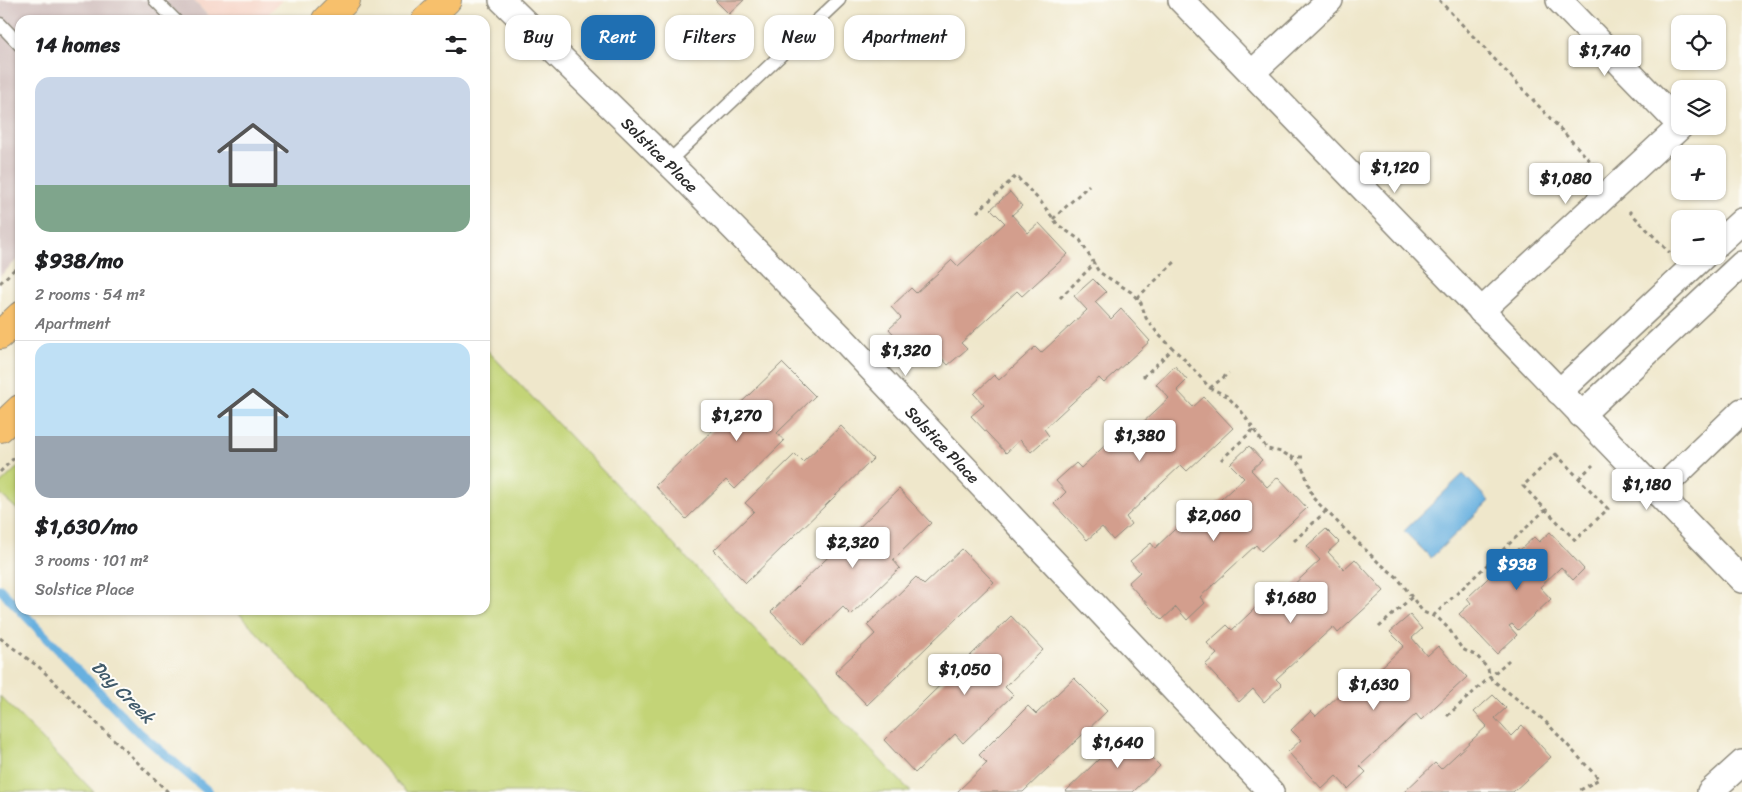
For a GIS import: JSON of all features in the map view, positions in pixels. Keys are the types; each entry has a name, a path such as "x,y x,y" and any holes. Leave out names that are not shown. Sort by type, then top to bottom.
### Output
{"main road":[{"path":"331,15 346,0"},
{"path":"431,15 447,0"},
{"path":"0,335 15,321"},
{"path":"0,428 15,414"}],"street":[{"name":"Solstice Place","path":"502,0 668,162 842,339 1270,792"},
{"path":"1181,0 1742,580"},
{"path":"1252,73 1330,0"},
{"path":"1559,0 1671,117"},
{"path":"1481,311 1671,134"},
{"path":"1726,236 1742,221"},
{"path":"1581,415 1742,264"},
{"path":"1559,392 1694,265"},
{"path":"1657,493 1742,411"},
{"path":"1710,792 1742,763"}],"lane":[{"path":"155,0 170,15"},
{"path":"668,162 838,0"},
{"path":"0,24 15,40"}],"path":[{"path":"1439,0 1671,254"},
{"path":"977,212 1016,176 1042,202 1058,225 1080,240 1099,272 1131,292 1137,298 1141,303 1146,318 1158,334 1210,388 1226,396 1242,412 1267,449 1296,460 1304,471 1313,498 1397,576 1423,612 1433,616 1449,628 1462,649 1477,656 1488,669 1490,678 1545,721 1599,779 1577,792"},
{"path":"1053,219 1089,185"},
{"path":"1137,298 1176,261"},
{"path":"1060,298 1095,263"},
{"path":"0,283 15,269"},
{"path":"1143,377 1173,349"},
{"path":"1210,388 1229,373"},
{"path":"1221,460 1253,430"},
{"path":"1556,454 1608,509 1576,540 1545,510 1523,486 1556,454"},
{"path":"0,472 15,457"},
{"path":"1290,457 1306,458"},
{"path":"1433,616 1545,510"},
{"path":"1294,541 1326,511"},
{"path":"1379,627 1412,597"},
{"path":"0,638 40,668 168,792"},
{"path":"1447,716 1508,660"}],"shaded area":[{"path":"0,0 193,0 207,15 15,15 15,262 0,276"},
{"path":"193,0 282,0 267,15 208,15"}],"green space":[{"path":"490,353 911,792 406,792 241,615 490,615"},
{"path":"15,470 15,508 0,494 0,484"},
{"path":"0,696 94,792 0,792"}],"water":[{"path":"1463,474 1489,501 1431,558 1404,531"}],"building":[{"path":"715,0 744,0 729,14"},
{"path":"1010,192 1022,206 1012,215 1028,233 1039,223 1068,254 1022,296 1017,291 961,343 967,349 948,365 937,353 923,366 889,329 901,318 891,307 911,288 916,293 952,260 958,266 1005,223 991,209"},
{"path":"1093,279 1106,292 1095,302 1111,319 1121,309 1150,341 1104,383 1099,378 1044,429 1049,436 1031,452 1020,440 1006,453 971,416 984,405 974,394 994,375 999,380 1035,347 1041,353 1087,310 1074,296"},
{"path":"782,363 815,396 777,433 784,441 735,489 726,480 686,519 655,486"},
{"path":"1175,366 1187,380 1177,390 1193,407 1204,397 1233,428 1187,471 1181,465 1126,517 1131,524 1113,540 1102,527 1087,540 1054,504 1066,492 1056,481 1076,463 1081,468 1117,434 1123,441 1169,398 1156,384"},
{"path":"841,426 873,459 746,583 714,550 754,511 745,503 795,454 803,462"},
{"path":"1249,446 1262,460 1251,470 1267,487 1278,477 1307,508 1261,551 1256,545 1200,597 1205,603 1187,620 1176,607 1162,620 1128,583 1140,572 1130,561 1151,543 1155,548 1191,514 1197,521 1244,478 1230,464"},
{"path":"899,489 931,523 893,560 900,568 851,615 843,607 803,645 771,612"},
{"path":"1326,529 1339,542 1328,552 1344,569 1355,559 1384,591 1338,633 1333,627 1276,679 1282,685 1264,702 1253,689 1239,702 1205,665 1217,654 1207,643 1227,625 1232,630 1268,596 1274,603 1320,560 1307,546"},
{"path":"1550,532 1584,569 1573,580 1561,567 1540,587 1551,599 1518,630 1512,624 1509,626 1517,635 1497,654 1459,614 1471,603 1467,598 1503,564 1508,570 1517,562 1511,555 1518,548 1520,550 1534,537 1539,542"},
{"path":"962,549 994,582 867,705 835,672 875,634 867,625 916,577 924,585"},
{"path":"1410,615 1422,629 1412,638 1427,656 1438,646 1467,677 1421,720 1416,714 1360,766 1366,772 1348,789 1336,776 1322,789 1288,752 1301,740 1291,730 1311,711 1316,716 1352,683 1358,689 1404,646 1390,632"},
{"path":"1011,616 1043,650 1005,687 1013,695 963,743 955,734 915,773 884,740"},
{"path":"1074,678 1107,711 1023,792 957,792 987,763 979,755 1028,706 1036,714"},
{"path":"1493,695 1506,708 1495,718 1511,736 1522,725 1551,757 1513,792 1404,792 1435,763 1441,769 1487,726 1474,712"},
{"path":"1127,732 1160,766 1133,792 1065,792"}],"waterway":[{"name":"Day Creek","path":"0,589 15,605"},
{"name":"Day Creek","path":"25,615 135,729 209,792"}]}
